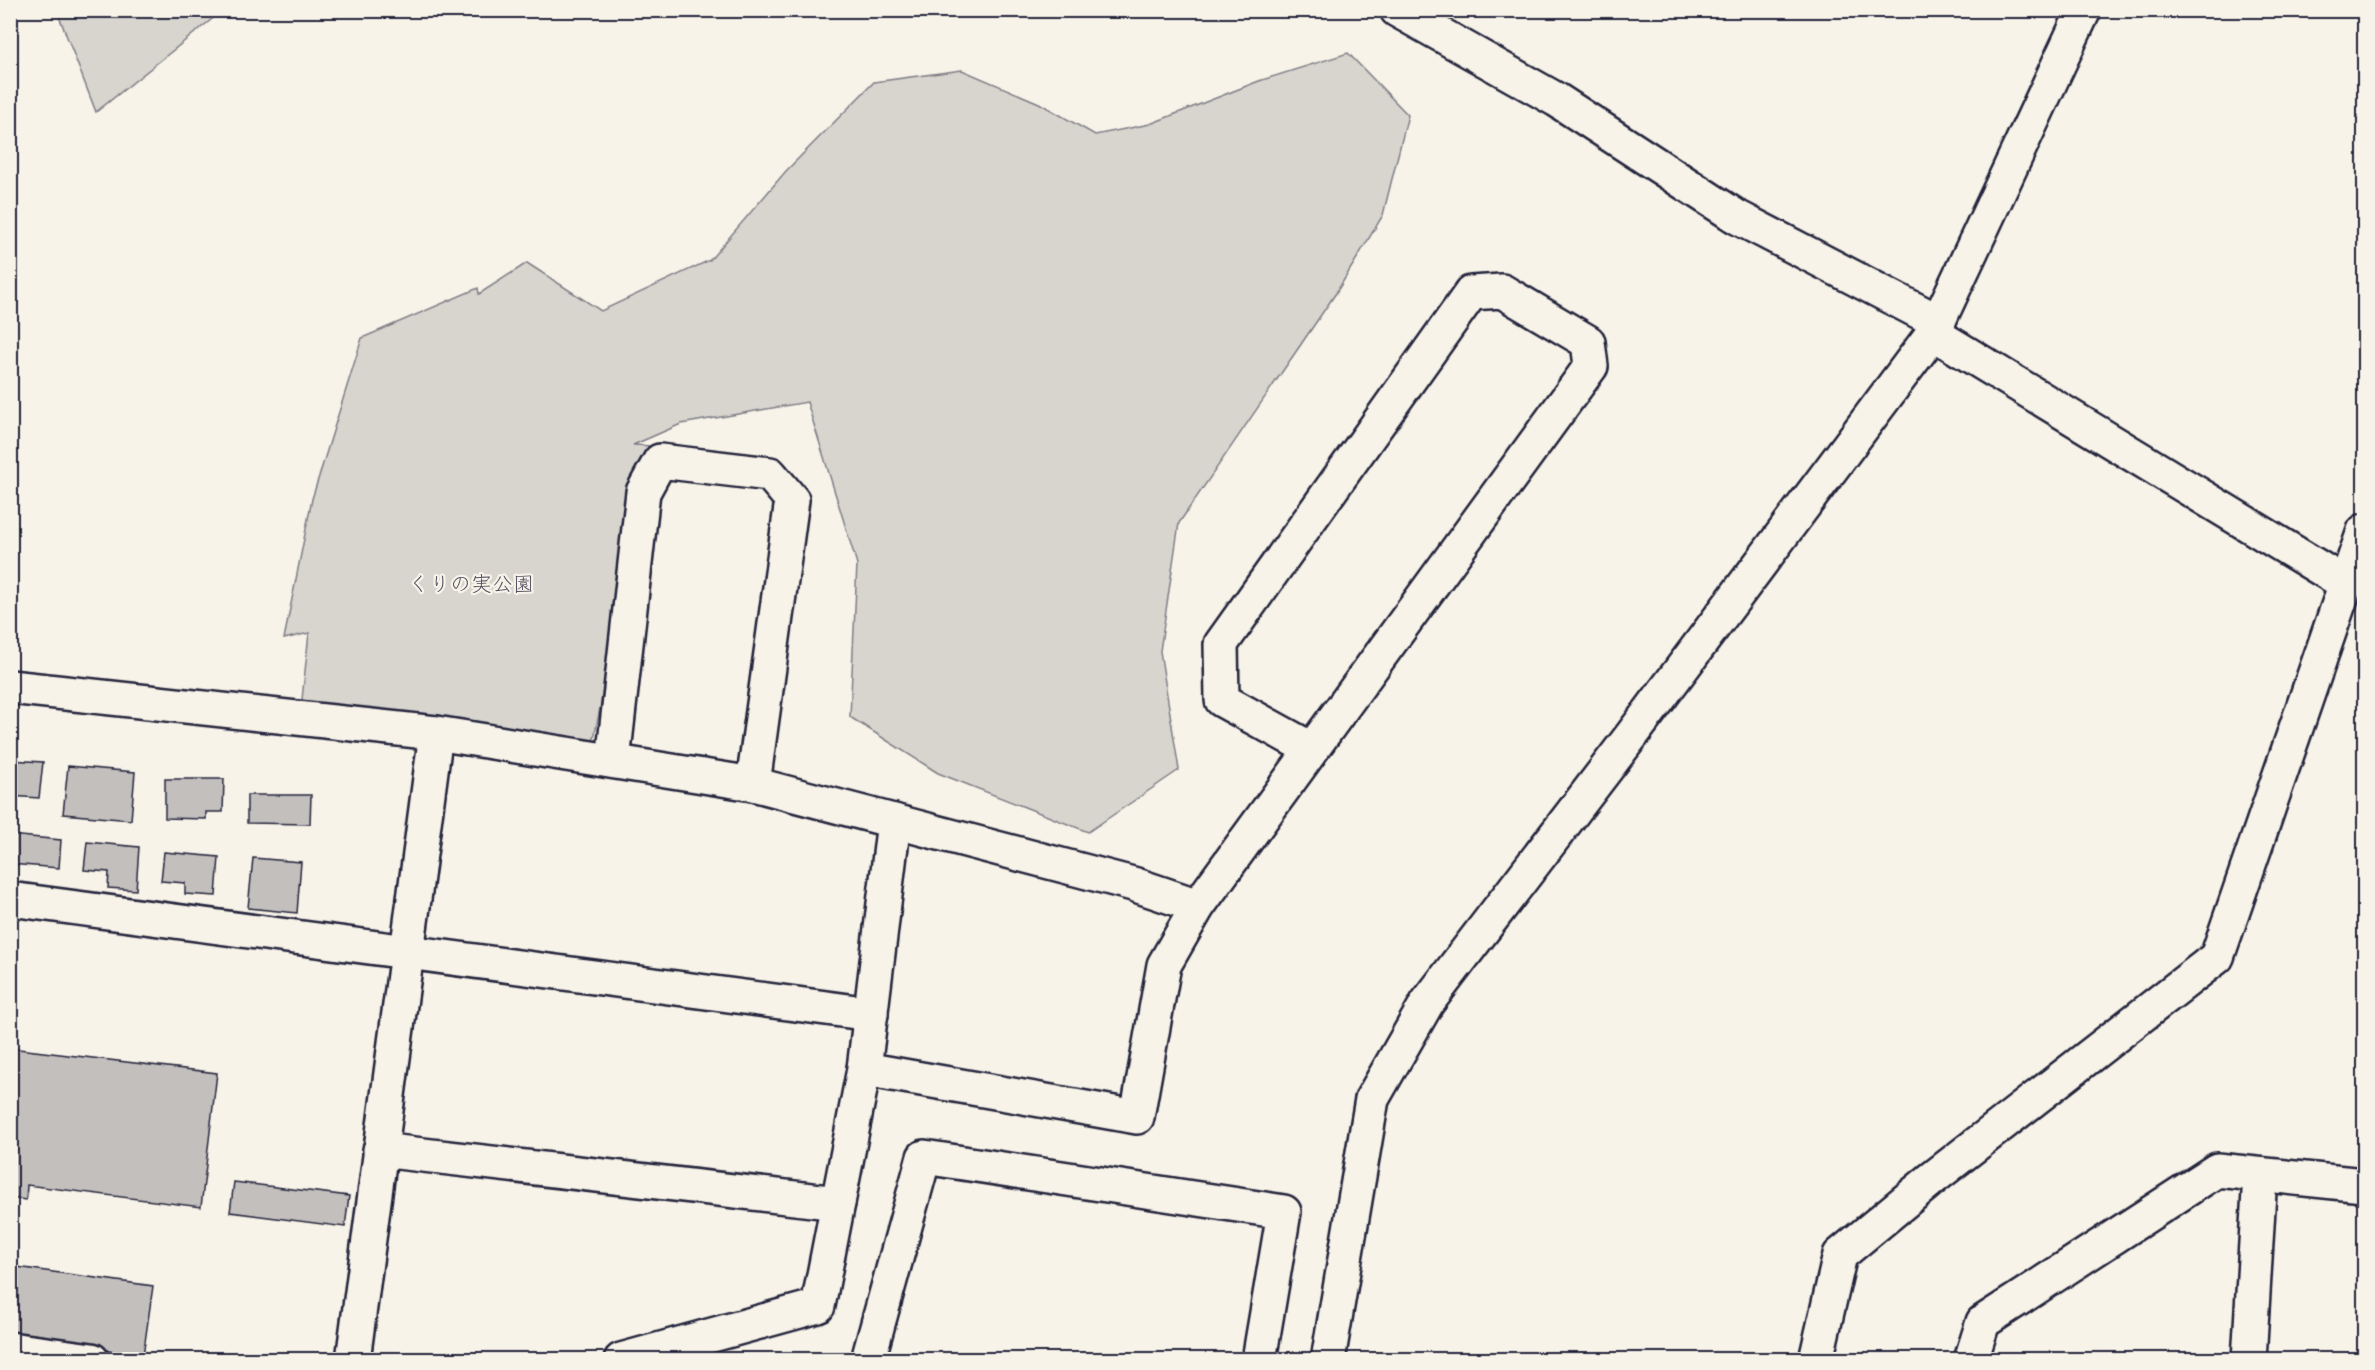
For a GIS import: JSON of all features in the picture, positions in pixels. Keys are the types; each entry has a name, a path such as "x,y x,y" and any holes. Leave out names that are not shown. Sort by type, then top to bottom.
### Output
{"street":[{"path":"1396,10 1557,100 1737,217 1936,328 2346,584"},
{"path":"1328,1359 1372,1100 1426,1003 1640,726 1936,328 2084,10"},
{"path":"864,1069 1137,1118 1164,965 1198,906 1591,366 1588,342 1502,291 1471,293 1221,644 1222,700 1311,749"},
{"path":"613,760 643,492 647,484 660,461 770,474 792,500 753,784"},
{"path":"1816,1359 1840,1255 1933,1178 2217,957 2364,531"},
{"path":"10,687 436,733 753,784 1133,884 1198,906"},
{"path":"353,1359 436,733"},
{"path":"621,1359 818,1306 864,1069 894,821"},
{"path":"10,899 871,1014"},
{"path":"381,1150 838,1203"},
{"path":"868,1359 924,1157 1284,1212 1259,1359"},
{"path":"1971,1359 1983,1322 2217,1170 2364,1185"},
{"path":"2249,1359 2260,1175"},
{"path":"10,1349 92,1359"}],"green space":[{"path":"57,11 222,11 96,112"},
{"name":"くりの実公園","path":"1348,53 1408,115 1383,215 1336,293 1179,523 1160,651 1179,770 1088,832 938,773 850,717 857,564 807,402 681,424 633,445 653,446 593,743 301,709 309,633 284,639 312,499 362,338 478,288 479,294 527,263 601,311 710,260 786,171 874,82 962,70 1039,103 1095,135 1150,124 1259,81"}],"building":[{"path":"10,760 43,762 39,798 10,796"},
{"path":"68,766 135,772 131,820 63,814"},
{"path":"165,779 224,779 223,812 206,812 206,819 165,818"},
{"path":"247,795 311,795 310,824 247,823"},
{"path":"10,835 61,840 59,868 10,864"},
{"path":"87,842 139,847 136,890 108,888 109,872 84,870"},
{"path":"164,852 219,857 216,896 185,894 185,883 161,881"},
{"path":"253,858 301,862 297,913 248,908"},
{"path":"10,1048 217,1073 201,1207 27,1185 26,1200 10,1198"},
{"path":"234,1182 349,1196 345,1227 230,1212"},
{"path":"10,1266 153,1286 143,1356 10,1337"}]}
